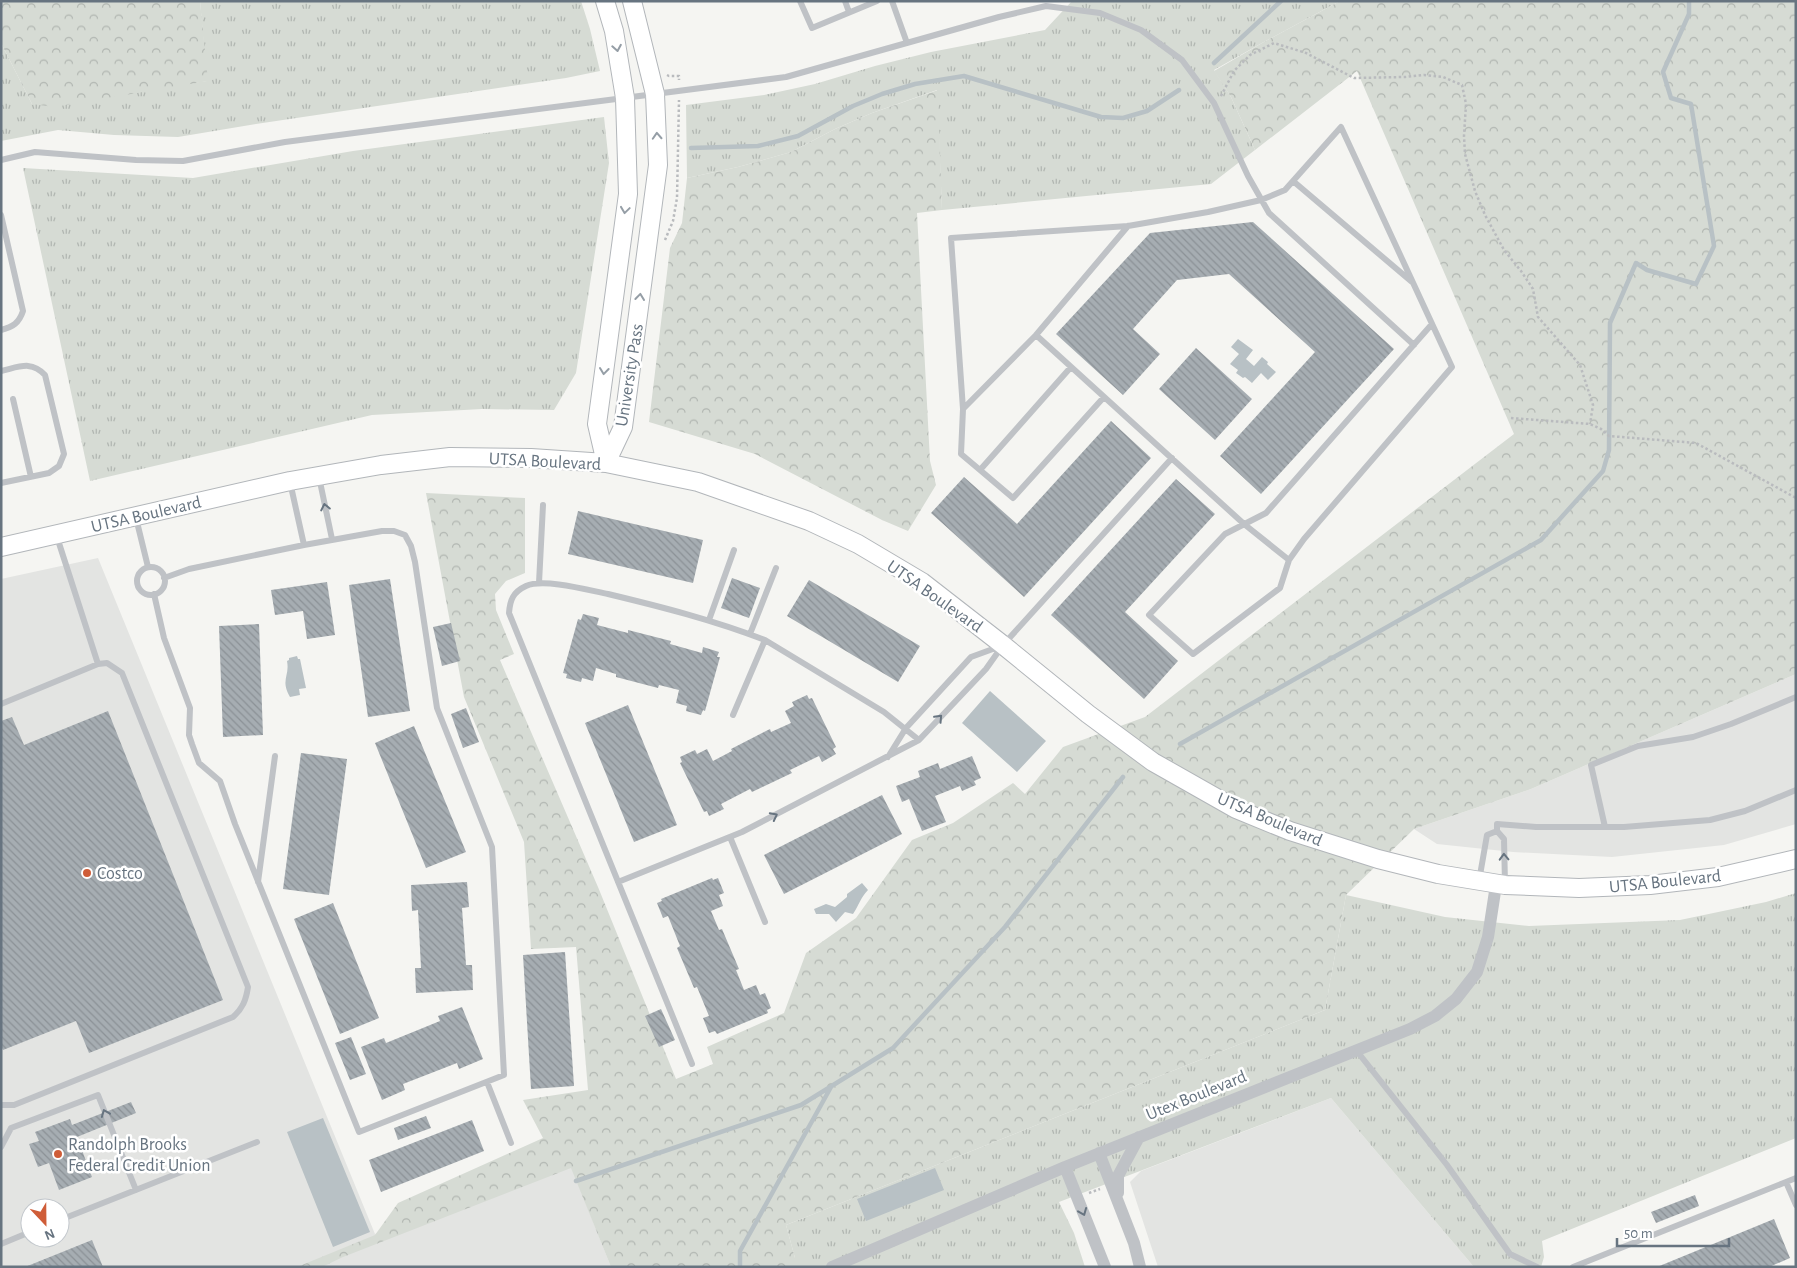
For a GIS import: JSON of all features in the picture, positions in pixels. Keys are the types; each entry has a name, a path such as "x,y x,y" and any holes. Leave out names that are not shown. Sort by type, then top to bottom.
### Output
{"main road":[{"name":"University Pass","path":"605,1 614,31 625,98 628,194 597,424 606,463"},
{"name":"University Pass","path":"606,463 623,427 658,165 655,94 632,1"},
{"name":"UTSA Boulevard","path":"1,547 290,481 381,464 450,457 531,458 606,463 698,482 809,520 858,544 922,582 1088,714 1153,762 1236,808 1290,831 1378,859 1501,885 1579,888 1650,885 1718,877 1796,859"}],"street":[{"name":"Utex Boulevard","path":"832,1267 1065,1167 1410,1029 1435,1016 1456,999 1477,972 1501,885"},
{"path":"1119,1205 1118,1176 1140,1137"},
{"path":"1099,1153 1134,1243 1140,1267"},
{"path":"1065,1167 1105,1267"}],"lane":[{"path":"800,1 812,28 877,1"},
{"path":"845,1 849,12"},
{"path":"892,1 907,43"},
{"path":"1,160 35,152 136,160 182,161 285,142 786,77 998,17 1046,6 1100,13 1141,30 1182,60 1214,103 1248,176 1269,212 1414,345"},
{"path":"1104,397 1013,498 961,454 963,409 952,238 1128,226 1208,212 1261,200 1285,190 1342,126 1452,367 1304,539 1289,560 1280,588 1193,654 1149,614 1225,534 1266,513 1432,324"},
{"path":"1293,181 1414,284"},
{"path":"1,215 23,311 20,320 11,327 1,330"},
{"path":"963,409 1036,336 1128,226"},
{"path":"1036,336 1244,524 1289,560"},
{"path":"1,372 29,365 39,368 45,375 64,454 59,466 49,473 1,483"},
{"path":"980,470 1071,367"},
{"path":"13,398 31,477"},
{"path":"618,882 730,837 919,740 986,669 1003,645 1172,458"},
{"path":"318,475 332,540"},
{"path":"290,481 304,545"},
{"path":"539,583 543,505"},
{"path":"136,516 148,567"},
{"path":"154,594 164,638 190,708 189,735 199,763 220,781 258,883 359,1132 504,1075 492,847 437,708 411,546 405,535 394,531 382,531 189,569 164,578"},
{"path":"56,534 98,664"},
{"path":"709,620 734,550"},
{"path":"148,567 158,569 164,578 162,588 154,594 144,592 138,584 139,574 148,567"},
{"path":"750,634 776,568"},
{"path":"692,1064 509,613 510,601 515,593 526,586 539,583 578,587 681,611 750,634 765,640 884,712 919,740"},
{"path":"733,715 765,640"},
{"path":"887,758 906,728 971,657 1003,645"},
{"path":"1,704 98,664 107,662 122,673 248,988 247,998 241,1010 233,1017 14,1105 1,1105"},
{"path":"1605,827 1591,765 1638,746 1693,737 1731,724 1796,697"},
{"path":"258,883 275,756"},
{"path":"1501,885 1504,839 1497,831 1497,824 1536,828 1624,828 1710,820 1746,811 1796,790"},
{"path":"1478,881 1487,835 1497,831"},
{"path":"730,837 765,922"},
{"path":"1356,1050 1447,1165 1510,1254 1537,1267"},
{"path":"487,1082 511,1143"},
{"path":"1,1147 12,1128 98,1095 136,1190"},
{"path":"70,1216 256,1142"},
{"path":"1573,1267 1592,1264 1796,1178"},
{"path":"1786,1182 1796,1205"},
{"path":"1,1244 20,1236"}],"path":[{"path":"1214,103 1222,96 1234,71 1250,55 1274,44 1306,53 1354,78 1424,75 1443,77 1462,85 1466,104 1465,154 1475,191 1485,215 1504,250 1533,289 1538,317 1580,365 1594,405 1590,424"},
{"path":"1511,418 1590,424 1601,429 1609,436 1696,443 1796,498"},
{"path":"1087,1194 1101,1188"}],"shaded area":[{"path":"1238,339 1253,350 1246,359 1254,366 1262,357 1276,372 1268,380 1261,373 1252,383 1236,373 1238,370 1230,364 1239,354 1231,347"},
{"path":"98,558 375,1234 567,1156 611,1267 1,1267 1,579"},
{"path":"297,656 300,659 306,688 299,689 300,695 290,697 285,682 287,661 289,658"},
{"path":"1796,674 1796,824 1724,845 1612,857 1513,852 1437,844 1414,829 1531,789"},
{"path":"990,691 1046,741 1017,772 962,723"},
{"path":"862,883 868,890 853,914 845,912 836,922 829,914 816,914 814,909 826,904 835,907 847,897 847,894"},
{"path":"1331,1098 1474,1267 1158,1267 1130,1182 1141,1171"},
{"path":"323,1118 370,1232 333,1247 287,1132"},
{"path":"935,1168 944,1190 866,1221 857,1199"}],"green space":[{"path":"1,1 200,1 208,81 54,107 32,104 1,43"},
{"path":"200,1 581,1 600,71 566,78 178,137 114,135 58,130 1,141 1,43 32,104 207,81"},
{"path":"1072,1 1340,1 1214,70 1231,97 1255,150 1211,184 942,210 937,90 872,113 835,129 791,152 738,167 687,178 686,105 764,95 815,84 931,52 1045,30"},
{"path":"1340,1 1796,1 1796,674 1531,789 1414,829 1346,895 1325,1010 786,1225 795,1258 795,1267 611,1267 571,1168 343,1257 322,1267 297,1267 375,1235 398,1203 543,1138 523,1100 588,1090 576,947 531,949 524,842 464,697 426,493 525,498 525,573 506,581 495,594 496,610 514,654 500,660 598,887 676,1079 713,1064 707,1047 784,1013 806,953 856,918 912,840 953,823 1013,783 1025,794 1063,747 1145,717 1514,434 1357,71 1255,150 1231,97 1214,71"},
{"path":"938,90 942,210 917,213 930,461 936,485 908,531 882,520 755,454 649,422 670,248 682,223 687,178 738,167 791,152 835,129 872,113"},
{"path":"604,117 609,163 576,373 554,410 482,409 372,415 90,481 23,168 193,178 353,151"},
{"path":"1796,893 1796,1138 1542,1241 1544,1257 1541,1267 1474,1267 1331,1098 1059,1202 1074,1233 1085,1267 795,1267 795,1258 786,1225 1325,1010 1346,895 1445,917 1529,926 1680,920 1766,902"}],"building":[{"path":"1253,222 1394,349 1261,494 1220,456 1315,352 1229,274 1177,280 1133,329 1160,354 1123,395 1056,334 1150,233"},
{"path":"1196,348 1252,399 1215,440 1159,389"},
{"path":"1111,421 1151,458 1024,597 931,513 964,477 1017,524"},
{"path":"1176,479 1215,514 1125,612 1178,661 1144,699 1051,615"},
{"path":"578,511 703,540 693,583 568,554"},
{"path":"732,578 760,588 749,618 721,608"},
{"path":"390,579 410,711 368,717 349,585"},
{"path":"809,580 920,646 898,682 787,616"},
{"path":"327,582 335,635 307,639 303,611 275,615 271,590"},
{"path":"583,614 599,618 597,625 628,633 628,630 671,641 670,644 702,653 703,647 719,652 717,657 720,657 705,711 703,710 701,715 686,711 687,706 676,703 679,690 659,685 658,688 616,677 616,674 596,668 593,681 582,678 581,682 566,678 567,674 563,673 578,619 581,620"},
{"path":"451,623 460,661 442,666 433,627"},
{"path":"259,624 263,735 223,737 219,626"},
{"path":"807,695 809,699 812,698 836,747 833,749 836,754 822,762 819,756 790,770 792,773 752,792 750,789 721,804 724,809 709,816 707,811 704,812 680,763 682,762 680,757 695,750 697,754 707,749 713,761 732,751 731,749 770,729 771,732 791,723 785,711 794,706 792,702"},
{"path":"628,705 677,825 634,842 585,723"},
{"path":"466,708 479,742 463,748 451,714"},
{"name":"Costco","path":"108,711 223,1000 89,1053 76,1021 3,1050 1,1046 1,721 12,717 24,745"},
{"path":"414,726 466,852 426,868 375,743"},
{"path":"301,753 347,759 329,895 283,889"},
{"path":"972,756 981,778 974,781 976,785 962,791 960,786 935,796 946,822 922,831 909,799 902,802 896,786 920,777 918,771 938,763 940,769"},
{"path":"882,795 902,834 784,894 764,855"},
{"path":"712,878 713,880 718,878 724,893 719,895 723,906 711,911 719,930 722,929 739,969 736,970 744,990 756,985 760,995 765,993 771,1008 767,1010 768,1013 717,1034 715,1031 709,1033 703,1018 709,1016 697,987 694,988 677,948 680,946 668,916 663,918 657,903 662,901 661,899"},
{"path":"467,882 469,907 462,908 466,965 472,965 473,990 416,993 415,968 421,968 418,910 412,911 411,885"},
{"path":"333,903 379,1018 340,1034 294,919"},
{"path":"565,952 574,1086 531,1089 523,955"},
{"path":"462,1007 483,1059 459,1069 457,1063 403,1084 405,1090 382,1100 361,1047 384,1038 386,1043 440,1021 438,1016"},
{"path":"661,1009 675,1040 659,1047 645,1016"},
{"path":"351,1037 366,1074 350,1080 335,1043"},
{"name":"Randolph Brooks Federal Credit Union","path":"131,1102 136,1113 77,1137 92,1177 59,1190 49,1163 38,1167 29,1144 39,1141 35,1132 70,1119 72,1125"},
{"path":"426,1116 431,1128 398,1140 394,1128"},
{"path":"472,1120 484,1151 381,1192 369,1160"},
{"path":"1695,1195 1699,1206 1656,1223 1651,1212"},
{"path":"1774,1219 1790,1258 1769,1267 1657,1267"},
{"path":"92,1240 103,1267 25,1267"}],"waterway":[{"path":"1214,63 1281,1"},
{"path":"1180,744 1541,540 1603,471 1609,450 1610,323 1636,263 1647,270 1696,284 1714,246 1691,104 1671,98 1663,72 1689,14 1689,1"},
{"path":"691,148 758,146 798,136 853,106 882,94 915,84 964,76 1101,117 1123,118 1147,111 1179,90"},
{"path":"576,1181 801,1105 893,1048 1005,927 1123,777"},
{"path":"740,1267 740,1251 831,1087"}],"place":[{"name":"Costco","path":"87,873"},
{"name":"Randolph Brooks Federal Credit Union","path":"58,1154"}]}
